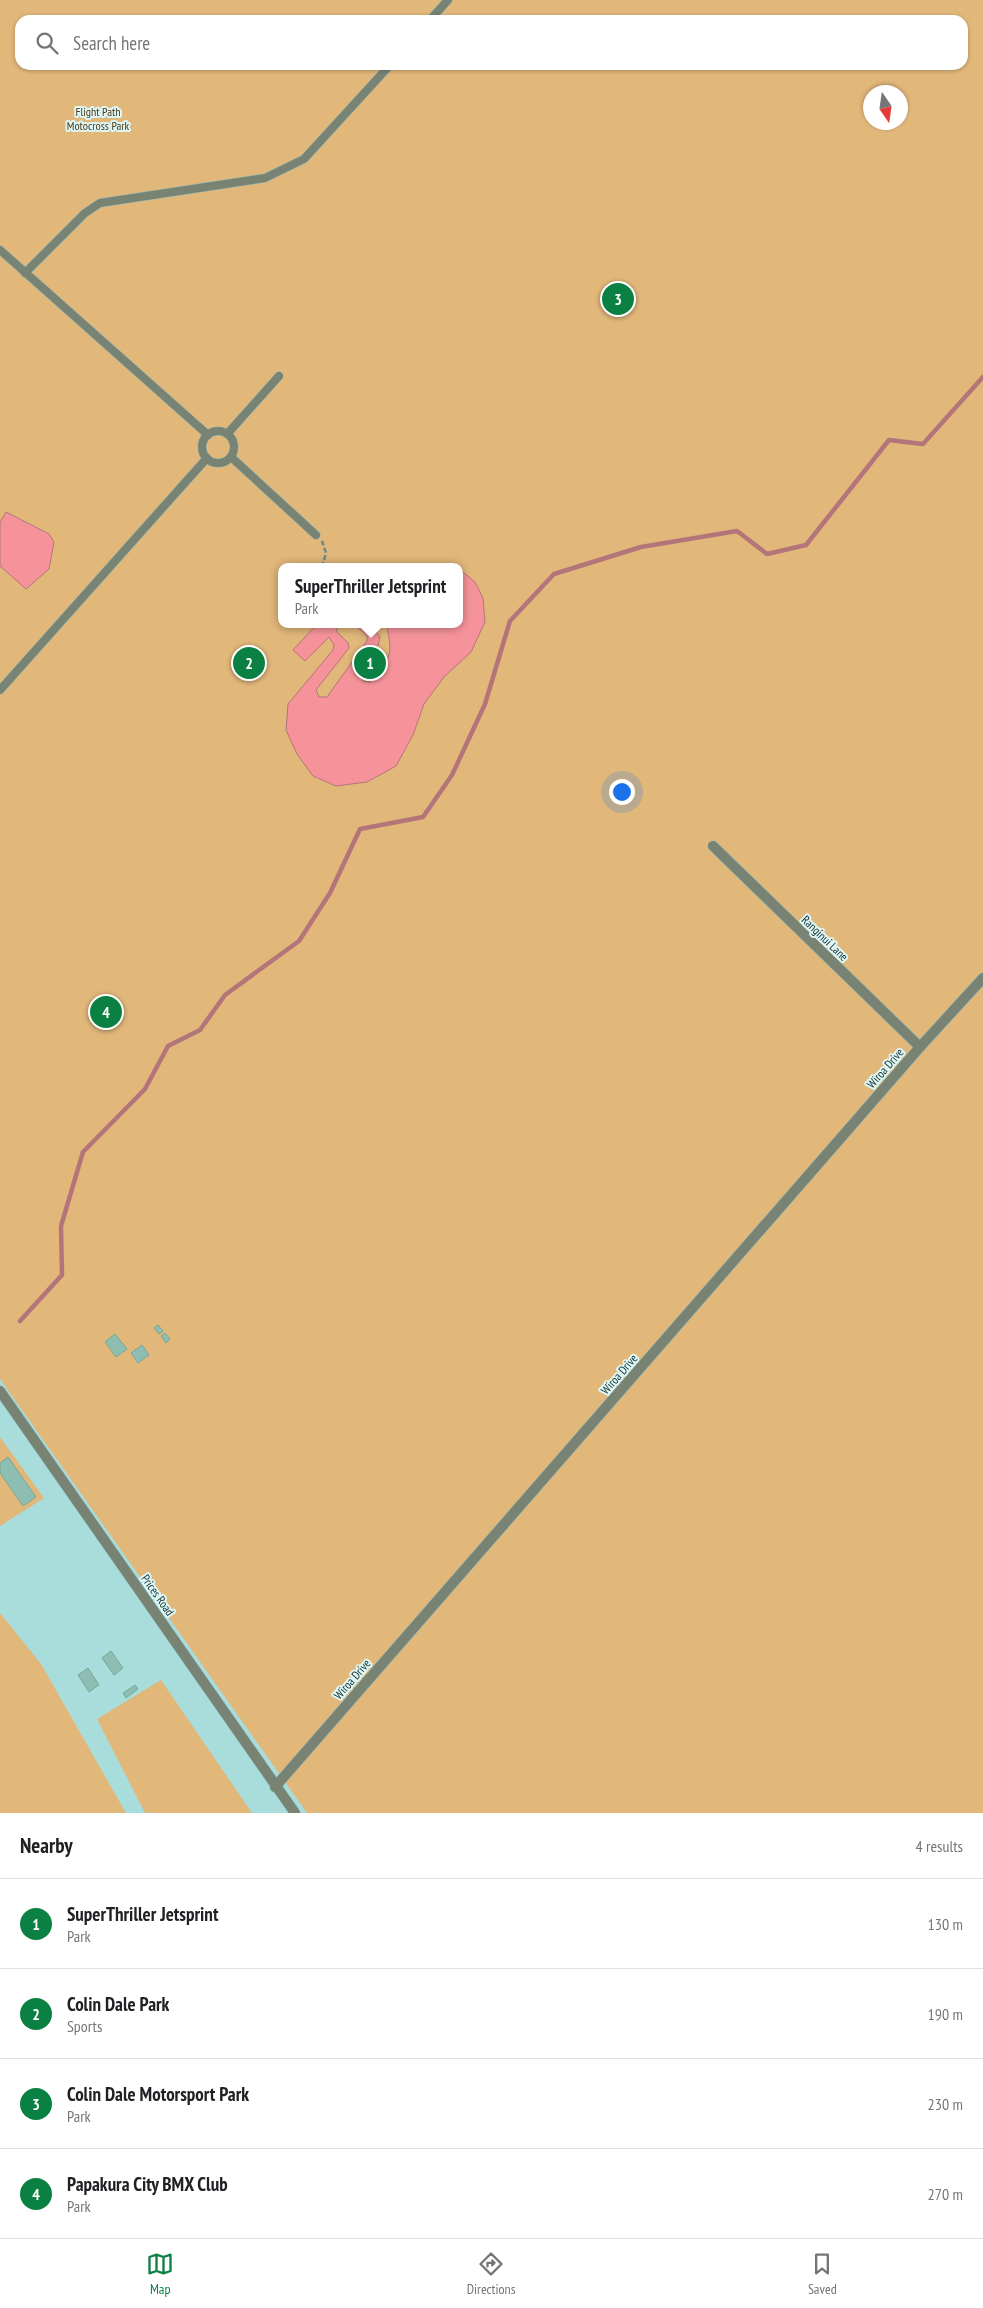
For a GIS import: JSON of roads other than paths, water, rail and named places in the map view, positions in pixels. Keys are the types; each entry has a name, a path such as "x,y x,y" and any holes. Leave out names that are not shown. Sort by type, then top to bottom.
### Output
{"street":[{"name":"Ranginui Lane","path":"713,846 920,1047"},
{"name":"Wiroa Drive","path":"275,1787 920,1047 983,978"},
{"name":"Prices Road","path":"0,1392 295,1813"}],"lane":[{"path":"434,15 448,0"},
{"path":"25,273 84,213 100,203 265,178 289,167 304,158 385,70"},
{"path":"0,250 208,435"},
{"path":"228,433 279,376"},
{"path":"217,430 228,433 232,437 235,447 231,457 217,463 207,458 202,444 208,435 217,430"},
{"path":"231,457 316,535"},
{"path":"0,690 207,458"}],"waterway":[{"path":"20,1321 62,1275 61,1226 83,1152 145,1089 168,1046 200,1030 225,995 299,941 330,893 360,829 423,817 452,775 485,704 510,621 554,574 641,547 737,531 767,554 806,545 889,440 923,444 983,377"}],"place":[{"name":"Colin Dale Motorsport Park","path":"618,299"},
{"name":"Colin Dale Park","path":"249,663"},
{"name":"SuperThriller Jetsprint","path":"370,663"},
{"name":"Papakura City BMX Club","path":"106,1012"}],"park label":[{"name":"Flight Path Motocross Park","path":"98,118"}]}
